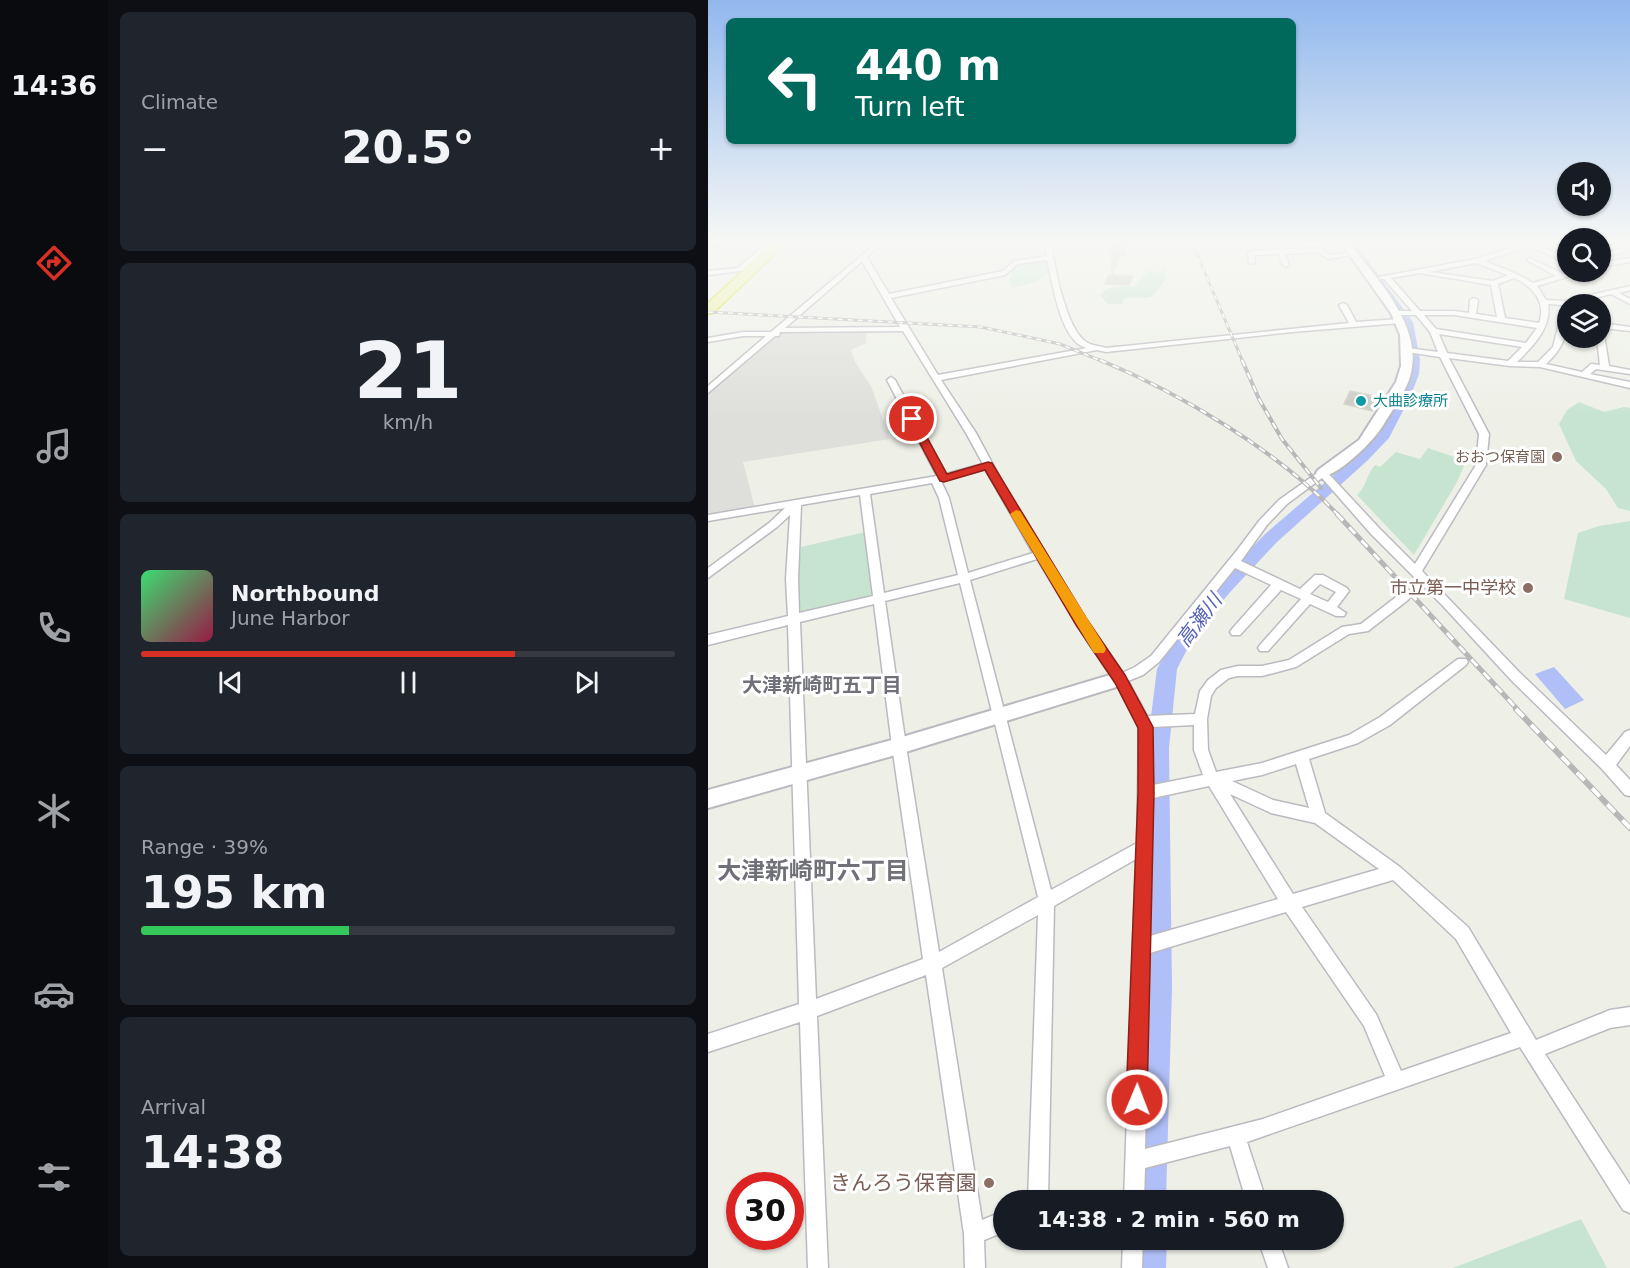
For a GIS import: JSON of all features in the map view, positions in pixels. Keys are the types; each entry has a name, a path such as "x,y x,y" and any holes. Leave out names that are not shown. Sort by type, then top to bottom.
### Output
{"street":[{"path":"708,390 816,299"},
{"path":"888,299 1093,641 1120,679 1146,727 1134,1190"},
{"path":"1060,299 1067,326 1084,345 1106,350 1354,325 1398,317 1415,311 1472,315 1541,326"},
{"path":"708,799 899,746 1120,679 1155,660 1263,523 1283,502 1364,443 1376,427 1402,382 1407,366 1407,350 1398,317 1385,299"},
{"path":"1405,299 1434,331 1443,354 1484,434 1481,465 1416,571"},
{"path":"1497,299 1501,319"},
{"path":"1510,364 1535,339 1546,317 1542,299"},
{"path":"1544,302 1564,303 1581,299"},
{"path":"1472,315 1474,300"},
{"path":"1343,305 1354,325"},
{"path":"1611,328 1630,329"},
{"path":"708,340 743,334 778,332 905,329"},
{"path":"1434,331 1528,346"},
{"path":"1540,365 1558,348"},
{"path":"1603,348 1605,368"},
{"path":"937,378 1095,349"},
{"path":"1407,350 1510,364 1540,365 1584,374 1608,382 1630,385"},
{"path":"1584,374 1594,366 1630,372"},
{"path":"891,380 939,479 1046,900 1038,1190"},
{"path":"708,518 939,479 988,465"},
{"path":"1323,473 1375,531 1516,677 1630,790"},
{"path":"865,492 899,746 974,1234 975,1268"},
{"path":"708,574 773,525 796,504"},
{"path":"796,504 792,579 818,1268"},
{"path":"708,640 964,578 1041,554"},
{"path":"1233,562 1280,583 1306,596 1335,611 1343,591 1319,578 1306,596 1264,648"},
{"path":"1236,632 1280,583"},
{"path":"1395,1081 1370,1020 1290,904 1212,779 1201,750 1200,719 1205,695 1212,684 1225,674 1238,671 1262,671 1292,664 1346,630 1365,628 1404,597"},
{"path":"1146,793 1262,770 1353,739 1385,721 1462,662"},
{"path":"1143,722 1200,719"},
{"path":"1607,765 1630,736"},
{"path":"1301,756 1319,817"},
{"path":"1212,779 1271,806 1319,817 1395,872 1462,933 1528,1044 1630,1203"},
{"path":"708,1043 809,1010 933,964 1144,847"},
{"path":"1141,947 1395,872"},
{"path":"1135,1161 1236,1136 1395,1081 1610,1019 1630,1016"},
{"path":"1236,1136 1253,1190"},
{"path":"974,1234 993,1226"},
{"path":"1132,1268 1133,1250"},
{"path":"1272,1250 1278,1268"}],"shaded area":[{"path":"783,331 866,331 866,343 851,350 855,362 871,386 890,439 743,462 755,508 708,516 708,395"}],"green space":[{"path":"1103,299 1123,299 1123,304 1108,304"},
{"path":"1579,402 1604,412 1624,407 1630,408 1630,511 1618,508 1606,489 1576,461 1559,424 1567,410"},
{"path":"1428,448 1466,461 1457,482 1414,555 1357,495 1375,465 1380,467 1396,452 1420,459"},
{"path":"1630,521 1630,618 1564,599 1578,533 1599,526"},
{"path":"865,532 874,595 799,613 798,576 801,547"},
{"path":"1581,1219 1607,1268 1453,1268"}],"water":[{"path":"1554,667 1584,700 1565,709 1535,674"}],"building":[{"name":"大曲診療所","path":"1350,391 1379,397 1372,411 1344,404"}],"waterway":[{"name":"高瀬川","path":"1150,1190 1158,988 1158,748 1167,669 1189,627 1226,585 1270,539 1363,457 1384,435 1404,395 1412,374 1413,360 1407,322 1391,299"},
{"name":"高瀬川","path":"1149,1268 1150,1250"}],"railway":[{"path":"1216,299 1243,362"},
{"path":"708,312 981,327 1060,344 1104,362"},
{"path":"1100,360 1163,389 1227,426 1288,469 1337,514"},
{"path":"1242,360 1259,399 1282,439 1321,488"},
{"path":"1337,514 1518,710"},
{"path":"1516,709 1630,828"}],"slow traffic":[{"path":"1016,514 1099,649"}],"place":[{"name":"大曲診療所","path":"1361,401"},
{"name":"おおつ保育園","path":"1557,457"},
{"name":"市立第一中学校","path":"1528,588"},
{"name":"きんろう保育園","path":"989,1183"}],"district":[{"name":"大津新崎町五丁目","path":"822,685"},
{"name":"大津新崎町六丁目","path":"813,871"}],"route":[{"path":"912,419 944,478 988,465 1009,504 1093,641 1120,679 1146,727 1137,1100"}]}
